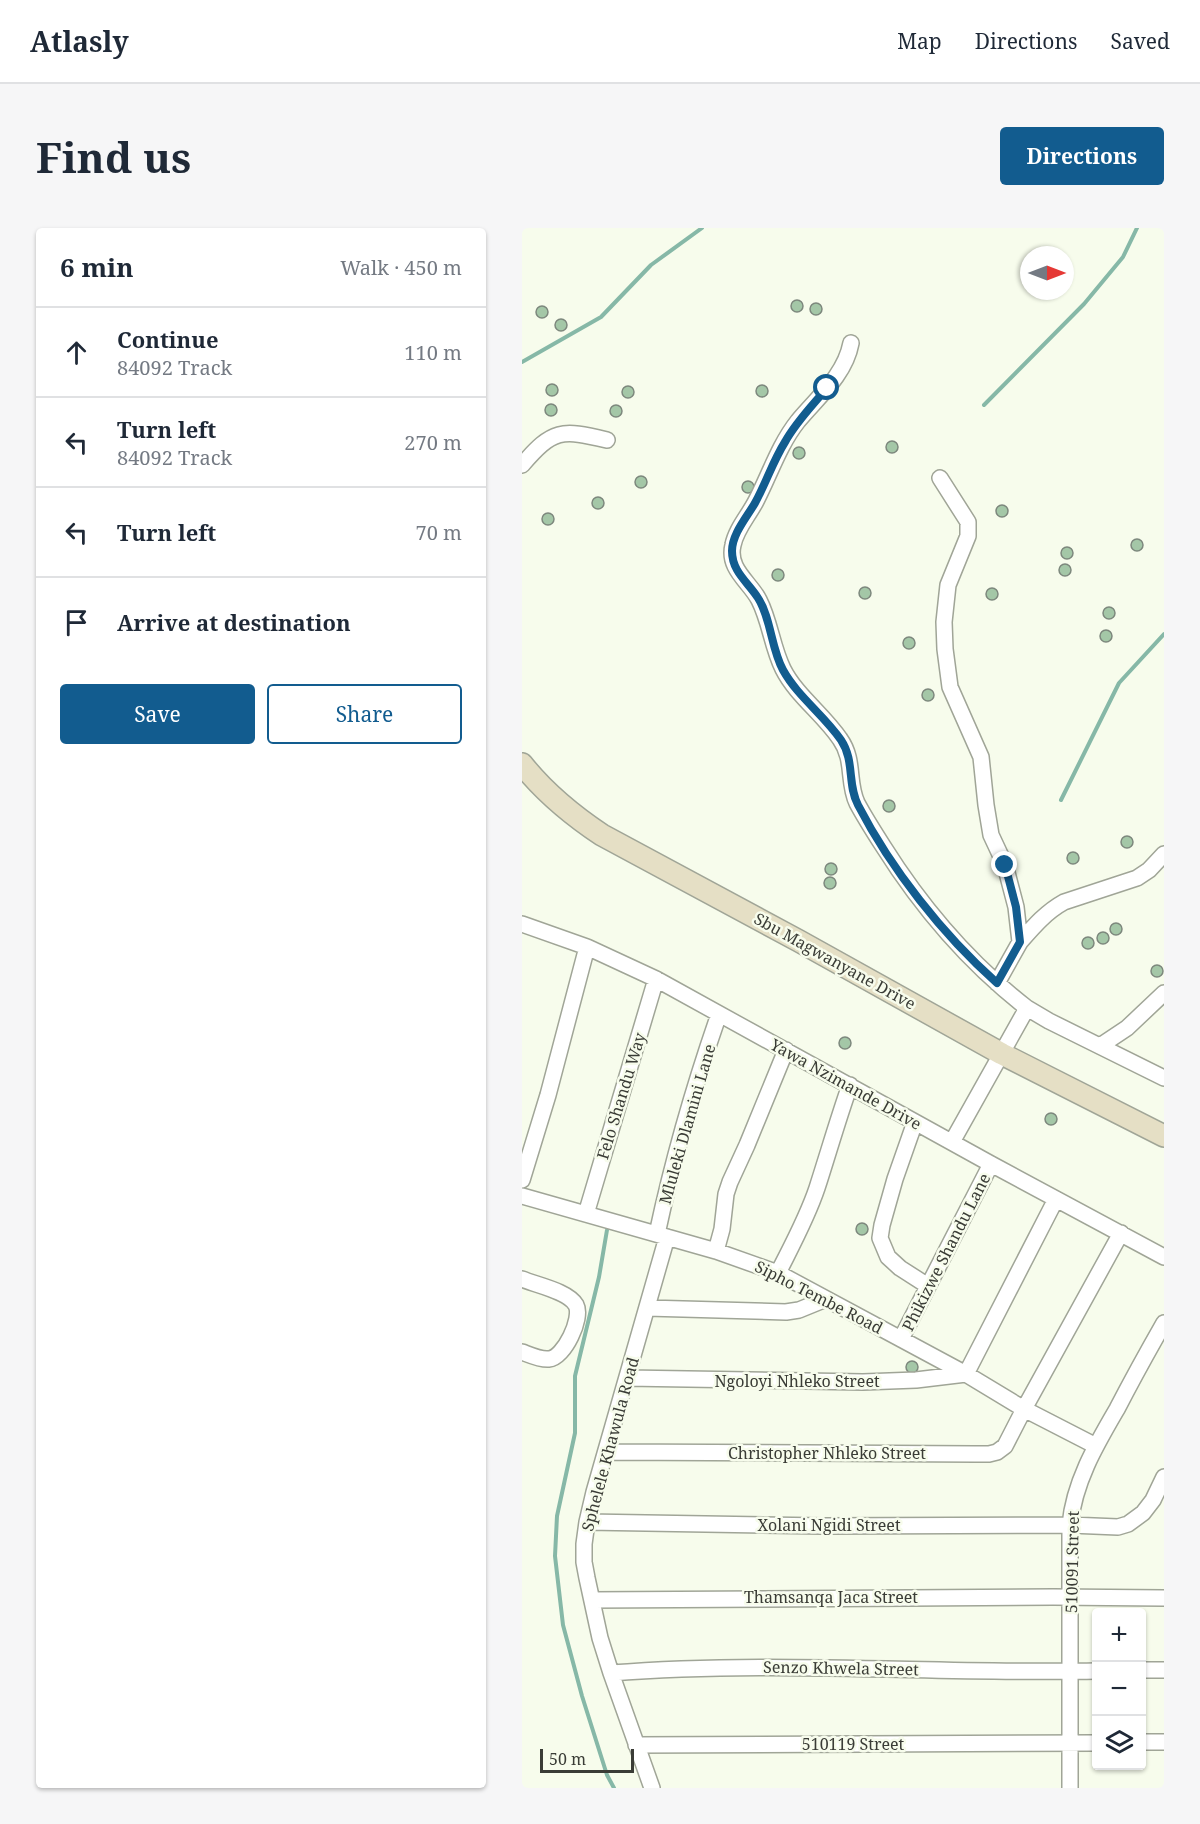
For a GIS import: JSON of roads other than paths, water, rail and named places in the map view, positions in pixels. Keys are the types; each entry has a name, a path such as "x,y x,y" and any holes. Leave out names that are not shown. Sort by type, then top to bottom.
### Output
{"main road":[{"name":"Sbu Magwanyane Drive","path":"522,764 555,800 602,835 1002,1054 1164,1136"}],"street":[{"path":"851,343 849,353 839,371 785,441 733,542 732,555 739,574 758,597 784,671 797,690 840,739 847,751 851,765 854,797 866,818 912,890 957,945 1027,1008 1164,1078"},
{"path":"522,465 550,438 560,433 584,434 607,440"},
{"path":"940,478 968,522 969,529 946,593 944,622 946,667 950,687 981,757 991,835 1005,865 1012,890 1020,942"},
{"path":"997,983 1020,942 1039,920 1054,908 1064,902 1137,878 1149,870 1164,854"},
{"name":"Yawa Nzimande Drive","path":"523,928 587,947 656,979 1164,1257"},
{"path":"522,1180 548,1095 587,947"},
{"name":"Felo Shandu Way","path":"586,1214 656,979"},
{"path":"1100,1046 1127,1028 1164,993"},
{"path":"952,1142 1027,1008"},
{"name":"Mluleki Dlamini Lane","path":"662,1236 669,1176 699,1072 719,1014"},
{"path":"716,1251 730,1182 786,1050"},
{"path":"778,1273 797,1236 816,1189 850,1085"},
{"path":"915,1122 887,1206 880,1238 888,1257 900,1268 928,1286"},
{"name":"Phikizwe Shandu Lane","path":"900,1339 991,1164"},
{"name":"Sipho Tembe Road","path":"522,1196 716,1251 778,1273 966,1374 1024,1409 1096,1446"},
{"path":"966,1374 1056,1199"},
{"name":"Christopher Nhleko Street","path":"606,1452 989,1454 997,1452 1005,1446 1121,1233"},
{"name":"Sphelele Khawula Road","path":"652,1788 600,1638 584,1562 587,1522 647,1308 662,1236"},
{"path":"522,1280 561,1293 570,1298 578,1311 575,1328 562,1352 551,1359 545,1359 522,1352"},
{"path":"647,1308 786,1312 799,1310 826,1299"},
{"name":"510091 Street","path":"1070,1788 1070,1525 1073,1501 1096,1446 1164,1323"},
{"name":"Ngoloyi Nhleko Street","path":"627,1378 863,1382 916,1380 966,1374"},
{"name":"Xolani Ngidi Street","path":"587,1522 1100,1527 1128,1524 1153,1500 1164,1477"},
{"name":"Thamsanqa Jaca Street","path":"592,1599 1164,1598"},
{"name":"Senzo Khwela Street","path":"611,1673 685,1668 779,1667 1092,1671"},
{"path":"1146,1670 1164,1670"},
{"path":"1146,1742 1164,1742"},
{"name":"510119 Street","path":"636,1745 1092,1743"}],"waterway":[{"path":"522,362 601,317 651,265 702,228"},
{"path":"984,405 1084,304 1123,257 1137,228"},
{"path":"1061,800 1119,683 1164,634"},
{"path":"607,1230 599,1277 575,1376 575,1433 557,1516 555,1556 563,1625 582,1696 607,1775 614,1788"}]}
